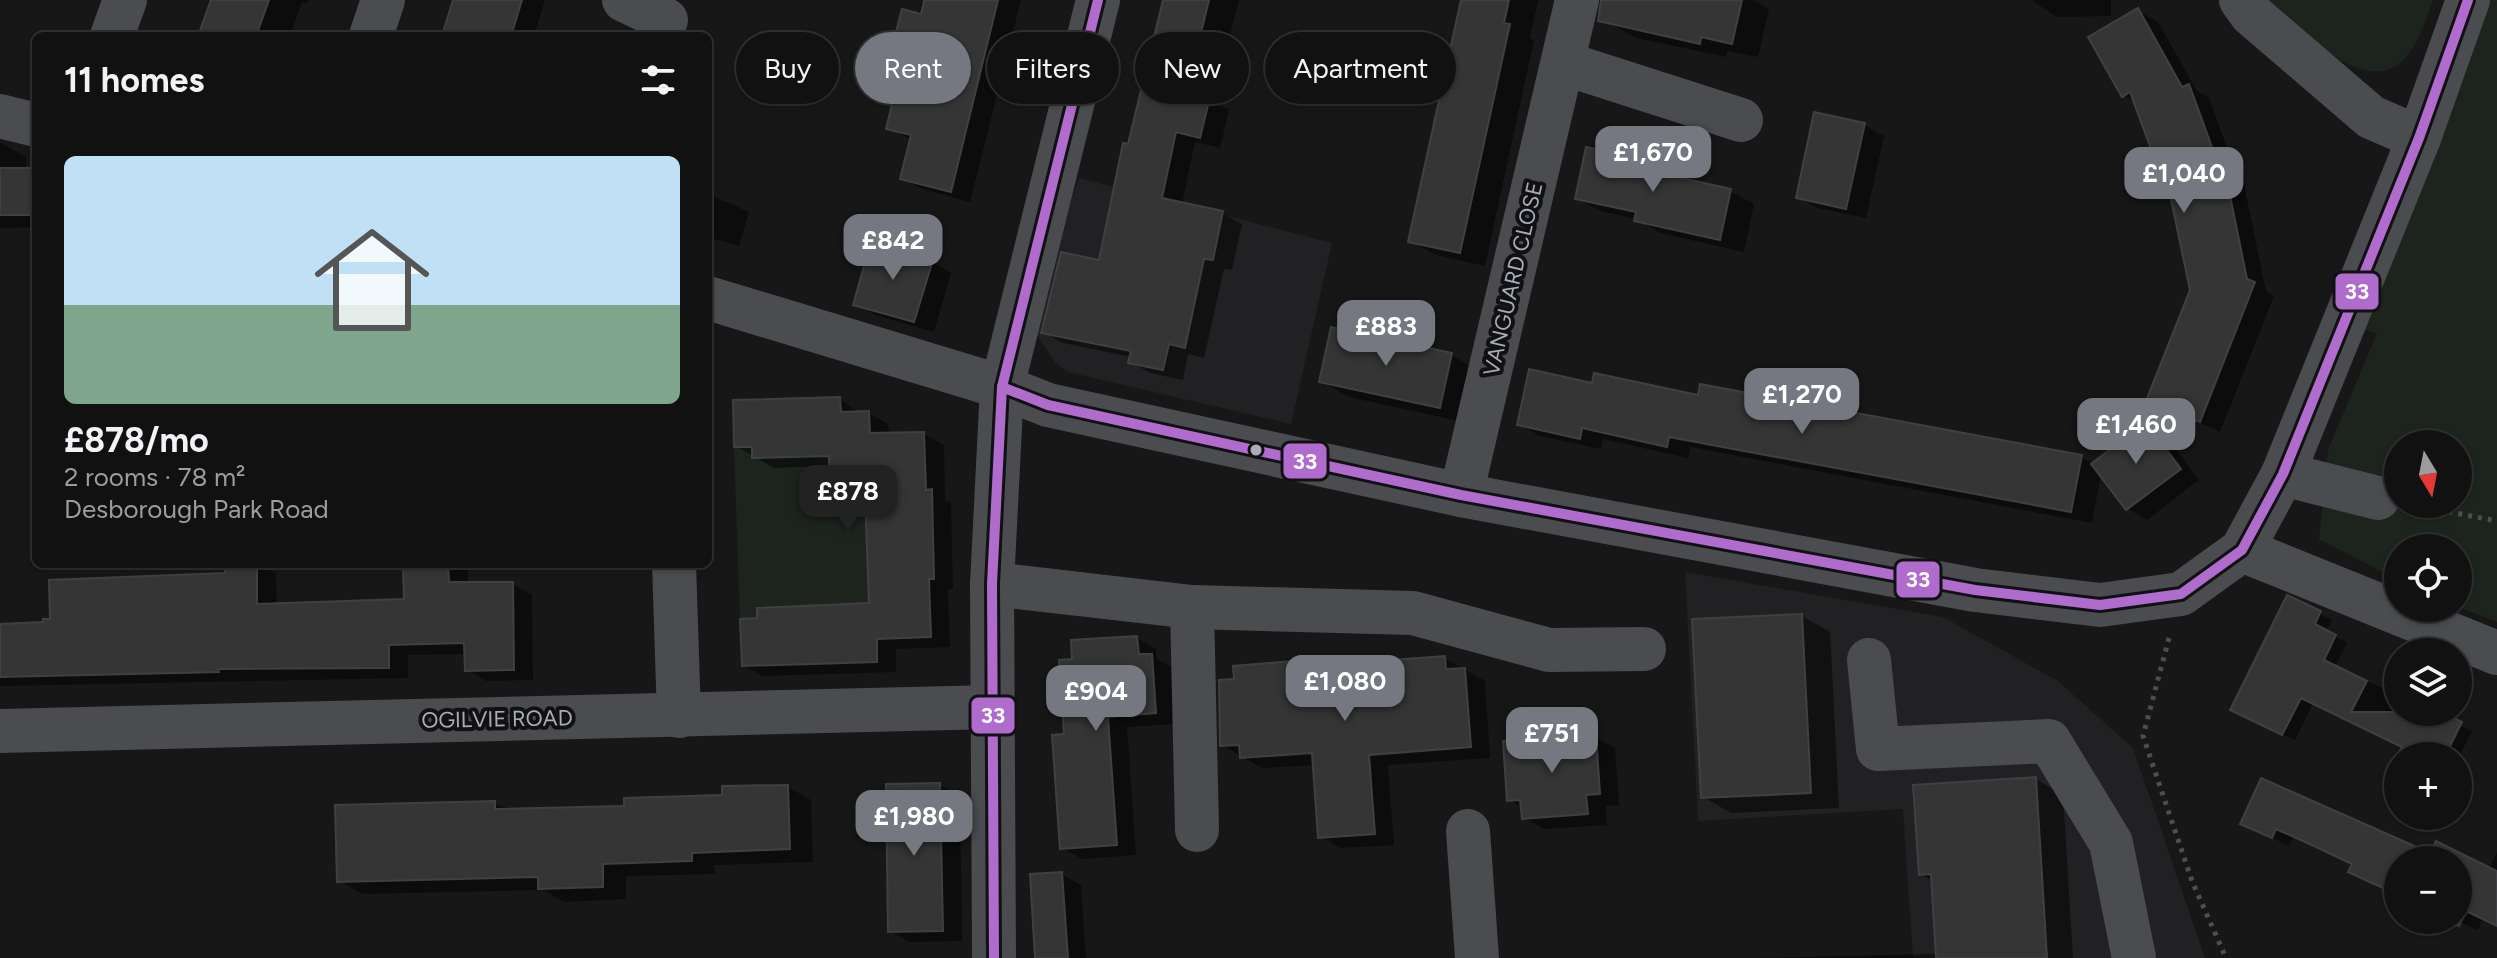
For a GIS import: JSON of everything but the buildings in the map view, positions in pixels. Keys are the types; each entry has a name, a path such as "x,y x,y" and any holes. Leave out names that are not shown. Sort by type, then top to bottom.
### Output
{"street":[{"path":"113,32 125,0"},
{"path":"372,32 383,0"},
{"path":"624,0 666,20"},
{"path":"994,958 992,584 1002,387 1098,0"},
{"name":"VANGUARD CLOSE","path":"1461,495 1577,0"},
{"path":"2241,0 2251,14 2371,117 2419,138"},
{"path":"712,299 1002,387 1048,405 1461,495 1975,590 2100,605 2181,594 2242,550 2283,474 2419,138 2468,0"},
{"path":"1563,63 1741,120"},
{"path":"0,116 32,124"},
{"path":"2283,474 2384,499"},
{"path":"2242,550 2497,653"},
{"path":"674,568 679,716"},
{"path":"992,584 1192,607 1413,613 1549,650 1644,649"},
{"path":"1192,607 1197,830"},
{"path":"1869,660 1878,749 2049,741 2111,843 2134,958"},
{"name":"OGILVIE ROAD","path":"0,731 994,707"},
{"path":"1468,831 1477,958"}],"path":[{"path":"2472,516 2497,521"},
{"path":"2181,594 2143,736 2192,881 2226,958"}],"shaded area":[{"path":"2263,0 2433,0 2419,36 2407,56 2391,68 2373,71 2332,56"},
{"path":"2482,0 2497,0 2497,622 2472,612 2472,534 2384,534 2384,573 2319,539 2328,450 2377,333 2358,328"},
{"path":"1079,178 1332,243 1291,424 1068,372 1055,362 1034,331 1051,250"},
{"path":"828,444 830,470 876,469 868,504 866,536 870,569 880,604 757,608 757,618 740,619 734,447 752,447 752,457"},
{"path":"1685,572 1943,617 2058,681 2133,748 2205,958 1913,958 1903,809 1698,821"}],"transit line":[{"name":"33","path":"994,958 992,584 1002,387 1098,0"},
{"name":"33","path":"1002,387 1048,405 1461,495 1975,590 2100,605 2181,594 2242,550 2283,474 2419,138 2468,0"}]}
